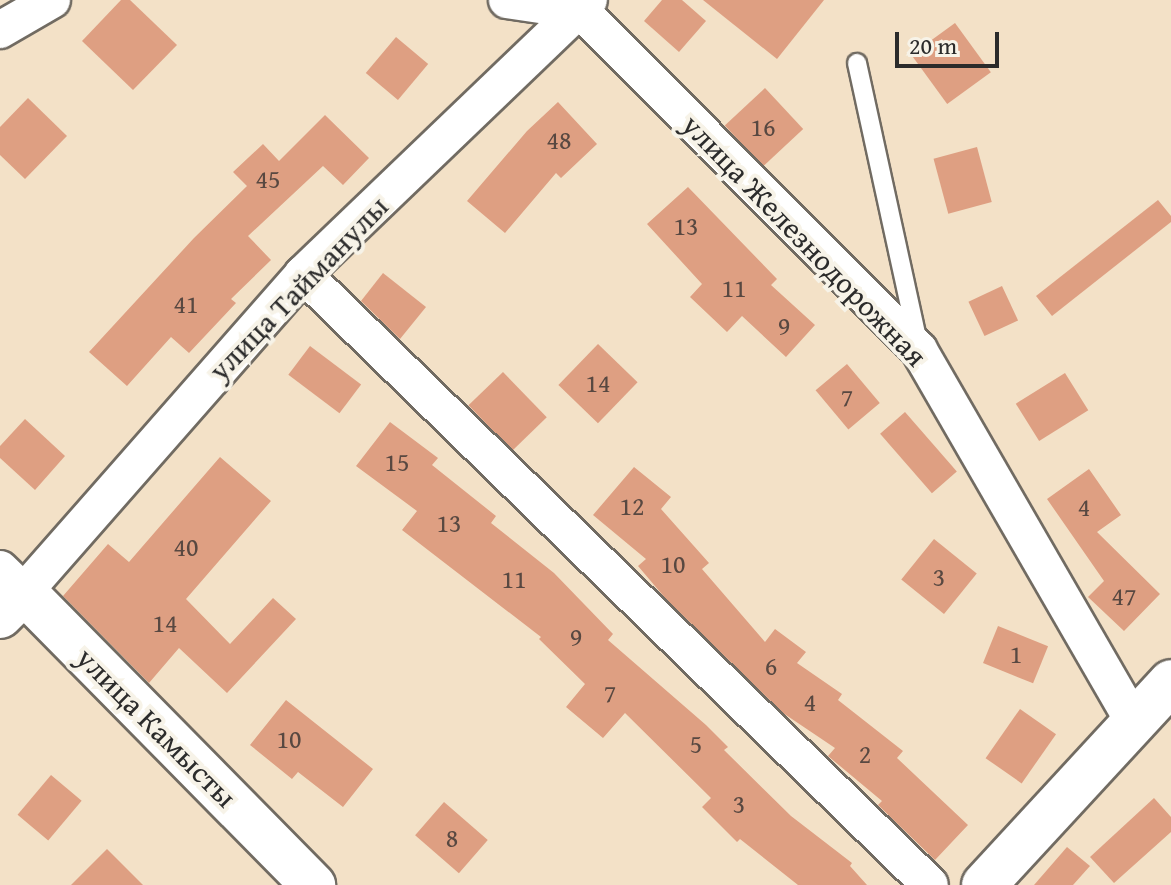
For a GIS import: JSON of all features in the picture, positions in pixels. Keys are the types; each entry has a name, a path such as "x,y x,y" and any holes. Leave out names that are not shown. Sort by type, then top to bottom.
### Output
{"street":[{"path":"0,30 52,0"},
{"path":"507,0 585,6"},
{"name":"улица Тайманулы","path":"8,593 303,274 585,6"},
{"name":"улица Железнодорожная","path":"585,6 919,350 1134,722"},
{"path":"303,274 930,885"},
{"name":"улица Камысты","path":"8,593 313,885"},
{"path":"984,885 1171,682"}],"lane":[{"path":"857,63 919,350"}],"building":[{"path":"121,0 130,0 177,45 133,90 82,41"},
{"path":"662,0 682,0 706,21 679,52 644,21"},
{"path":"703,0 824,0 777,59"},
{"path":"955,23 991,72 947,104 911,55"},
{"path":"396,37 428,64 398,100 366,73"},
{"path":"765,88 803,129 763,166 725,126"},
{"path":"28,98 67,136 25,179 0,155 0,127"},
{"path":"558,102 597,144 561,178 556,173 505,233 467,201 527,131"},
{"path":"325,115 369,158 343,185 323,166 248,236 271,260 231,299 236,303 189,353 171,337 127,386 89,352 194,238 247,186 233,172 263,144 279,161"},
{"path":"977,147 992,202 948,214 934,159"},
{"path":"688,187 777,279 771,285 815,325 786,357 742,316 727,332 690,297 702,284 647,224"},
{"path":"1158,200 1171,216 1171,222 1052,316 1036,296"},
{"path":"383,273 426,307 400,339 361,301"},
{"path":"1002,286 1018,320 985,336 968,302"},
{"path":"598,344 638,382 598,423 558,385"},
{"path":"310,346 361,385 339,413 288,375"},
{"path":"847,364 880,403 848,429 816,390"},
{"path":"503,372 547,417 512,451 468,405"},
{"path":"1065,373 1088,410 1039,441 1016,404"},
{"path":"905,412 957,472 932,493 880,434"},
{"path":"25,419 65,456 35,490 0,458 0,446"},
{"path":"390,422 438,458 432,465 496,516 491,523 554,573 613,634 608,640 706,725 728,747 724,750 791,816 852,863 850,866 867,885 798,885 740,839 737,842 702,807 711,798 625,713 603,738 566,707 585,684 539,639 541,637 402,530 417,511 356,466"},
{"path":"220,457 271,501 186,599 230,644 273,598 296,619 227,693 179,648 149,683 63,596 108,544 129,562"},
{"path":"634,467 671,497 661,509 709,563 702,569 765,642 775,629 806,652 797,663 842,694 838,700 903,751 897,758 968,825 935,860 878,805 882,801 828,756 835,748 783,713 666,599 638,566 646,559 593,515"},
{"path":"1089,469 1121,515 1097,532 1160,594 1124,631 1088,597 1104,581 1047,499"},
{"path":"934,539 977,574 944,614 901,579"},
{"path":"998,626 1048,646 1033,683 983,663"},
{"path":"286,700 373,769 343,807 298,772 292,779 250,745"},
{"path":"1020,709 1056,734 1022,783 986,758"},
{"path":"51,775 82,801 48,841 18,815"},
{"path":"1154,798 1171,817 1171,832 1114,883 1090,857"},
{"path":"444,802 488,840 459,873 415,835"},
{"path":"1067,847 1090,866 1073,885 1034,885"},
{"path":"107,849 143,885 71,885"}]}
